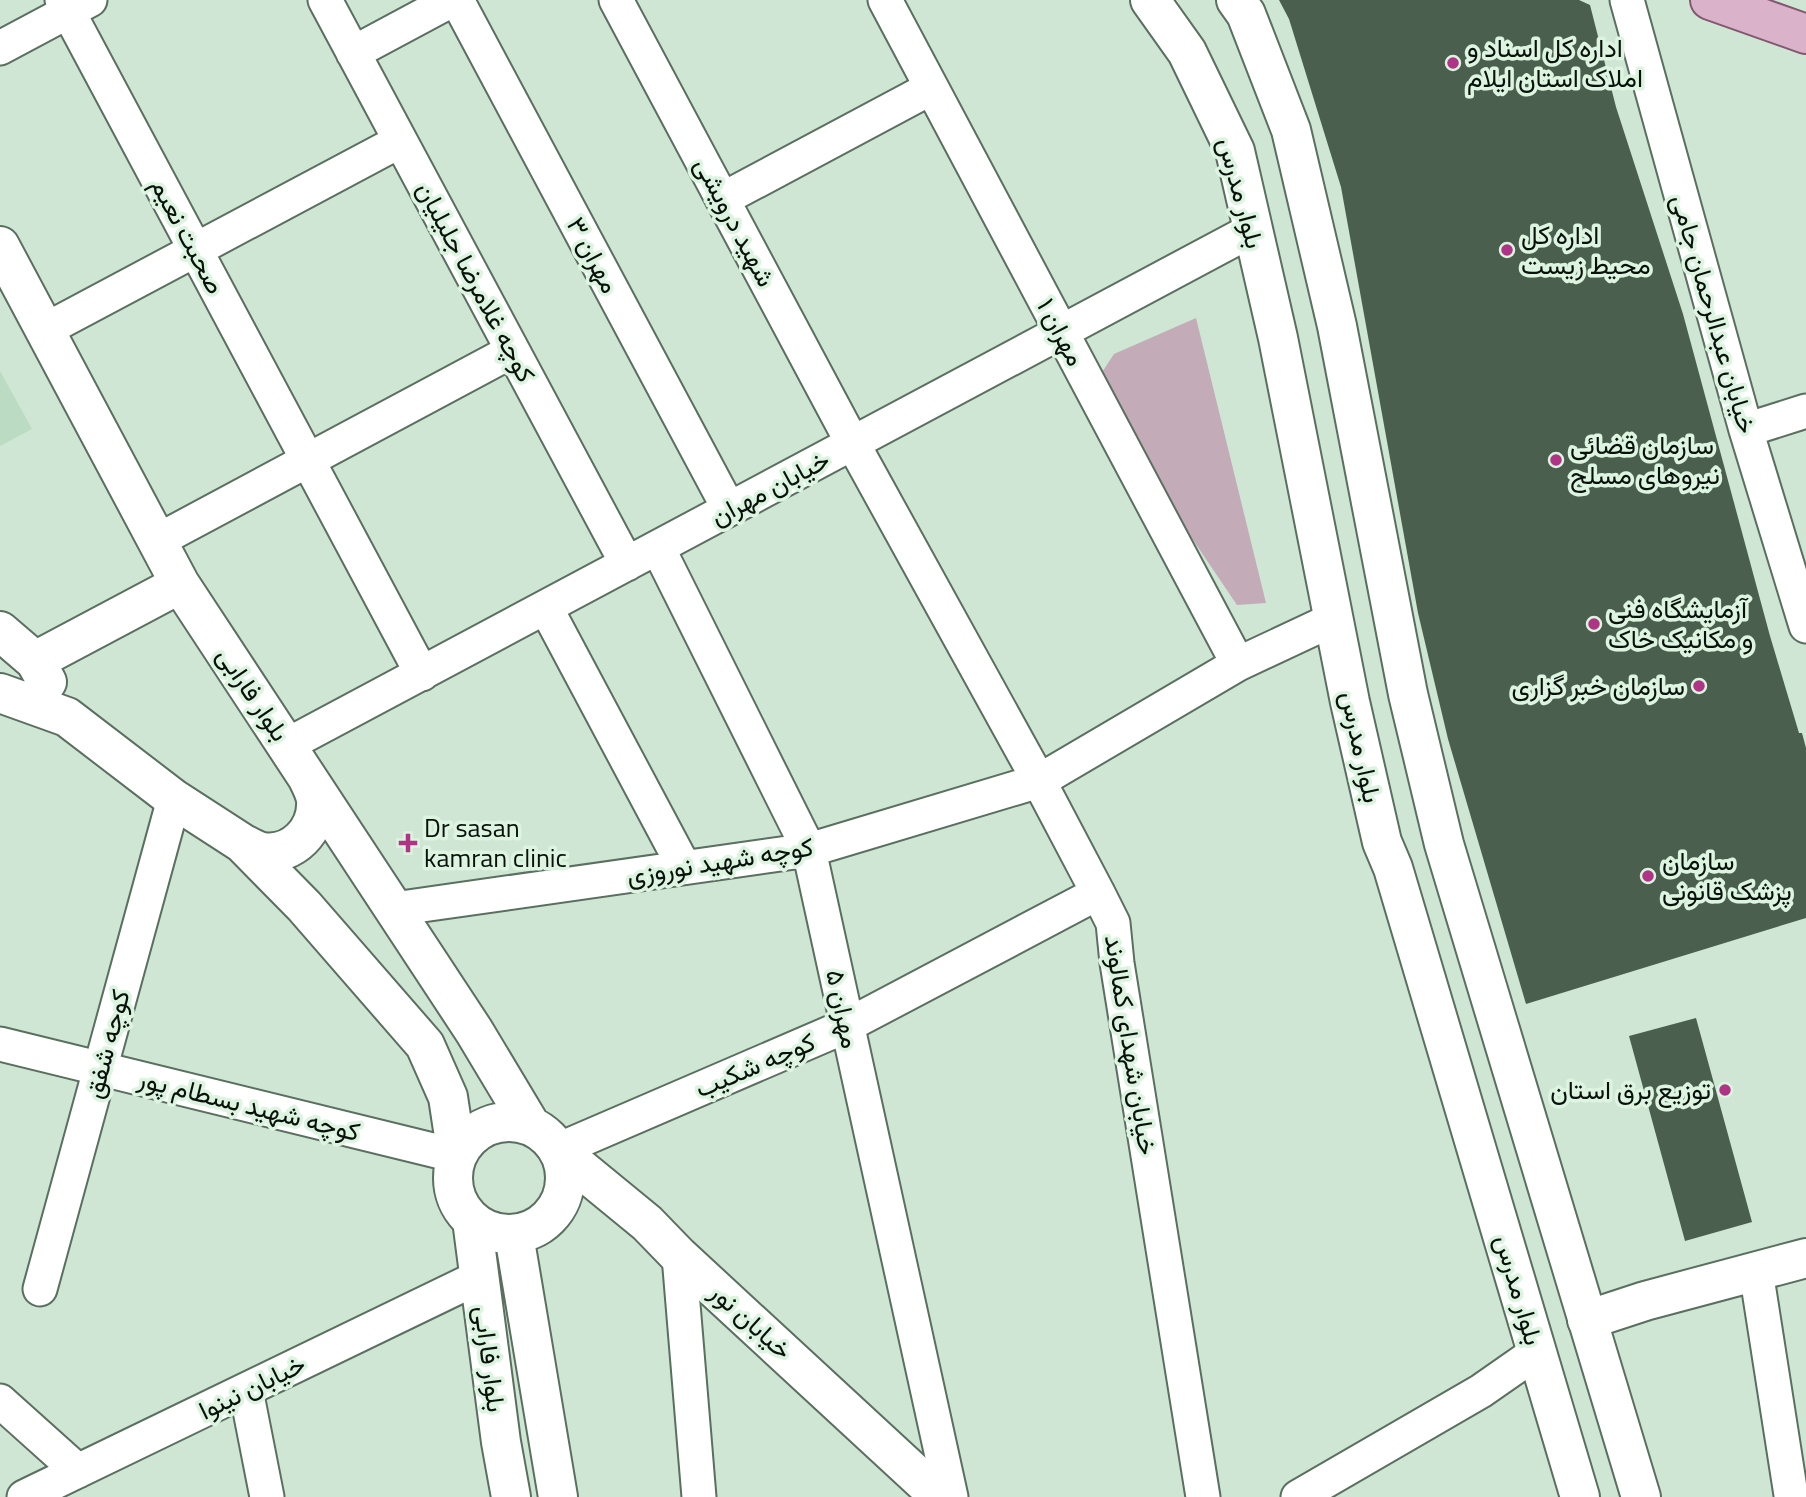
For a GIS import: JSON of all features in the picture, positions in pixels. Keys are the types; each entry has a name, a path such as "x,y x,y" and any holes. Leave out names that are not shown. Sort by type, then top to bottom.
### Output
{"main road":[{"path":"1710,0 1806,34"}],"street":[{"name":"کوچه غلامرضا جلیلیان","path":"325,0 627,565"},
{"path":"354,53 455,0"},
{"name":"مهران ۳","path":"455,0 729,509"},
{"name":"شهید درویشی","path":"616,0 853,443"},
{"name":"مهران ۱","path":"885,0 1238,664"},
{"name":"بلوار مدرس","path":"1150,0 1187,52 1235,151 1278,338 1382,842 1394,868 1446,1040 1580,1497"},
{"path":"1236,0 1246,14 1291,130 1338,326 1408,694 1444,845 1641,1497"},
{"name":"خیابان عبدالرحمان جامی","path":"1627,0 1746,430 1806,626"},
{"path":"0,48 74,4"},
{"name":"صحبت نعیم","path":"74,4 196,250 422,674"},
{"path":"723,200 931,88"},
{"path":"45,330 400,141"},
{"name":"خیابان مهران","path":"287,745 1252,230"},
{"name":"بلوار فارابی","path":"0,246 180,584 545,1138"},
{"path":"157,541 513,351"},
{"path":"1746,430 1806,411"},
{"name":"خیابان شهدای کمالوند","path":"853,443 1039,780 1113,923 1119,977 1203,1497"},
{"name":"مهران ۵","path":"658,548 809,850 951,1497"},
{"path":"35,661 180,584"},
{"path":"546,608 684,867"},
{"name":"کوچه شهید نوروزی","path":"394,909 809,850 1039,780 1238,664 1334,619"},
{"path":"0,631 35,661 67,718"},
{"path":"0,693 67,718 174,799 242,843 262,852 284,850 303,839 314,820 316,798 307,777"},
{"name":"کوچه شفق","path":"40,1289 174,799"},
{"path":"242,843 304,906 425,1045 448,1097 457,1156 454,1191 472,1220 484,1229 498,1234 514,1235 540,1225 559,1205 565,1186 565,1168 545,1138 514,1122 488,1127 467,1141 457,1156"},
{"name":"کوچه شکیب","path":"545,1138 846,1026 1098,893"},
{"name":"کوچه شهید بسطام پور","path":"0,1044 457,1156"},
{"name":"خیابان نور","path":"545,1138 647,1223 679,1256 940,1497"},
{"name":"بلوار فارابی","path":"472,1220 511,1497"},
{"name":"بلوار فارابی","path":"514,1235 558,1497"},
{"path":"679,1256 699,1497"},
{"path":"1298,1497 1481,1391 1587,1321 1645,1301 1806,1258"},
{"path":"1756,1271 1791,1495"},
{"name":"خیابان نینوا","path":"24,1497 480,1277"},
{"path":"246,1390 267,1497"},
{"path":"0,1401 78,1471"},
{"path":"501,1441 547,1434"}],"shaded area":[{"path":"1196,318 1266,603 1237,605 1091,389 1114,354"},
{"path":"0,371 32,429 0,446"}],"building":[{"path":"1279,0 1579,0 1590,5 1616,107 1683,314 1770,636 1806,748 1806,918 1526,1004 1448,739 1418,613 1341,187 1289,19"},
{"path":"1696,1018 1752,1222 1685,1241 1629,1036"}],"place":[{"name":"اداره کل اسناد و املاک استان ایلام","path":"1453,63"},
{"name":"اداره کل محیط زیست","path":"1507,250"},
{"name":"سازمان قضائی نیروهای مسلح","path":"1556,460"},
{"name":"آزمایشگاه فنی و مکانیک خاک","path":"1594,624"},
{"name":"سازمان خبر گزاری","path":"1699,686"},
{"name":"Dr sasan kamran clinic","path":"408,843"},
{"name":"سازمان پزشک قانونی","path":"1648,876"},
{"name":"توزیع برق استان","path":"1725,1090"}]}
